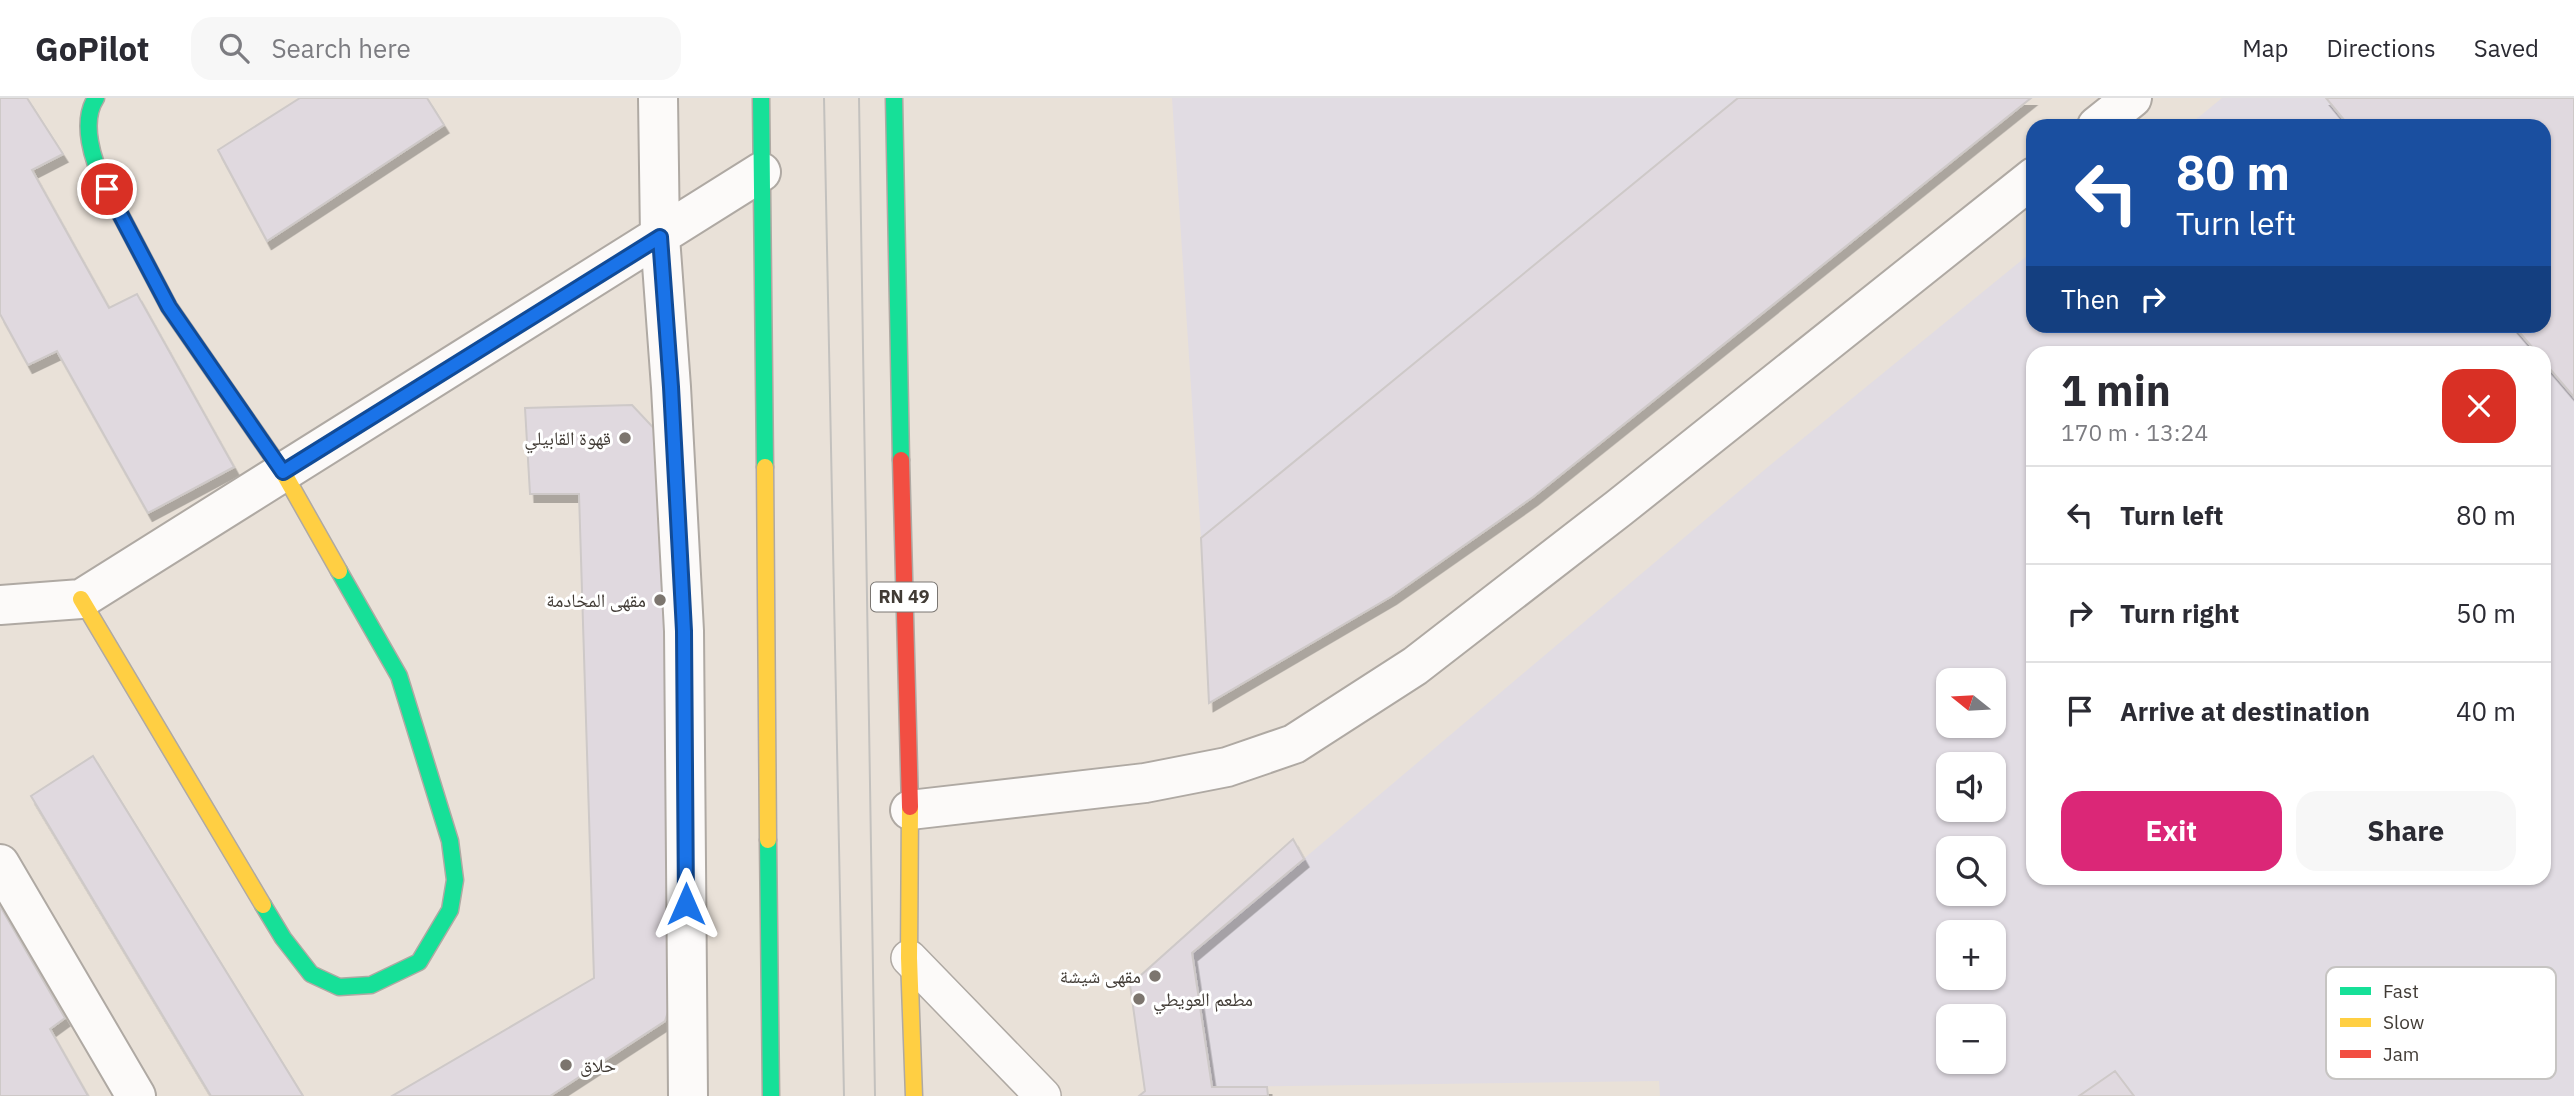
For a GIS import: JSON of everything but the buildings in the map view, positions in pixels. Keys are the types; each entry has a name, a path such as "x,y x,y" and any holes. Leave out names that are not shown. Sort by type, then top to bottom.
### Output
{"main road":[{"path":"81,598 283,938 311,974 340,987 371,985 419,962 450,910 455,880 450,841 399,676 283,472 169,307 95,166 89,132 92,104 96,98"},
{"path":"761,98 771,1096"},
{"name":"RN 49","path":"894,98 895,248 910,810 909,958 914,1096"}],"street":[{"path":"658,98 660,237 684,631 688,1096"},
{"path":"2106,119 2132,98"},
{"path":"0,605 81,598 761,172"},
{"path":"910,810 1145,783 1227,767 1294,744 1415,666 1630,499 2026,183"},
{"path":"0,864 136,1096"}],"lane":[{"path":"909,958 1043,1096"}],"shaded area":[{"path":"1172,98 1738,98 1201,538"},
{"path":"2222,98 2326,98 2343,119 2196,119"},
{"path":"2026,257 2026,333 2520,333 2532,346 2026,346 2026,885 2551,885 2551,369 2574,397 2574,1096 1660,1096 1659,1081 1212,1087 1192,953 1769,466"}],"tram line":[{"path":"824,98 844,1096"},
{"path":"859,98 875,1096"}],"traffic: fast":[{"path":"96,98 89,118 90,142 105,185"},
{"path":"761,98 765,467"},
{"path":"894,98 901,460"},
{"path":"263,905 283,938 311,974 339,987 371,985 419,962 450,910 455,880 450,841 399,676 339,571"},
{"path":"768,840 771,1096"}],"traffic: slow":[{"path":"105,185 169,307 283,472 339,571"},
{"path":"765,467 768,840"},
{"path":"81,599 263,905"},
{"path":"910,807 909,958 914,1096"}],"traffic: jam":[{"path":"901,460 910,807"}],"place":[{"name":"قهوة القابيلي","path":"625,438"},
{"name":"مقهى المخادمة","path":"660,600"},
{"name":"مقهى شيشة","path":"1155,976"},
{"name":"مطعم العويطي","path":"1139,999"},
{"name":"حلاق","path":"566,1065"}],"route":[{"path":"107,189 169,307 283,472 660,237 684,631 686,904"}]}
